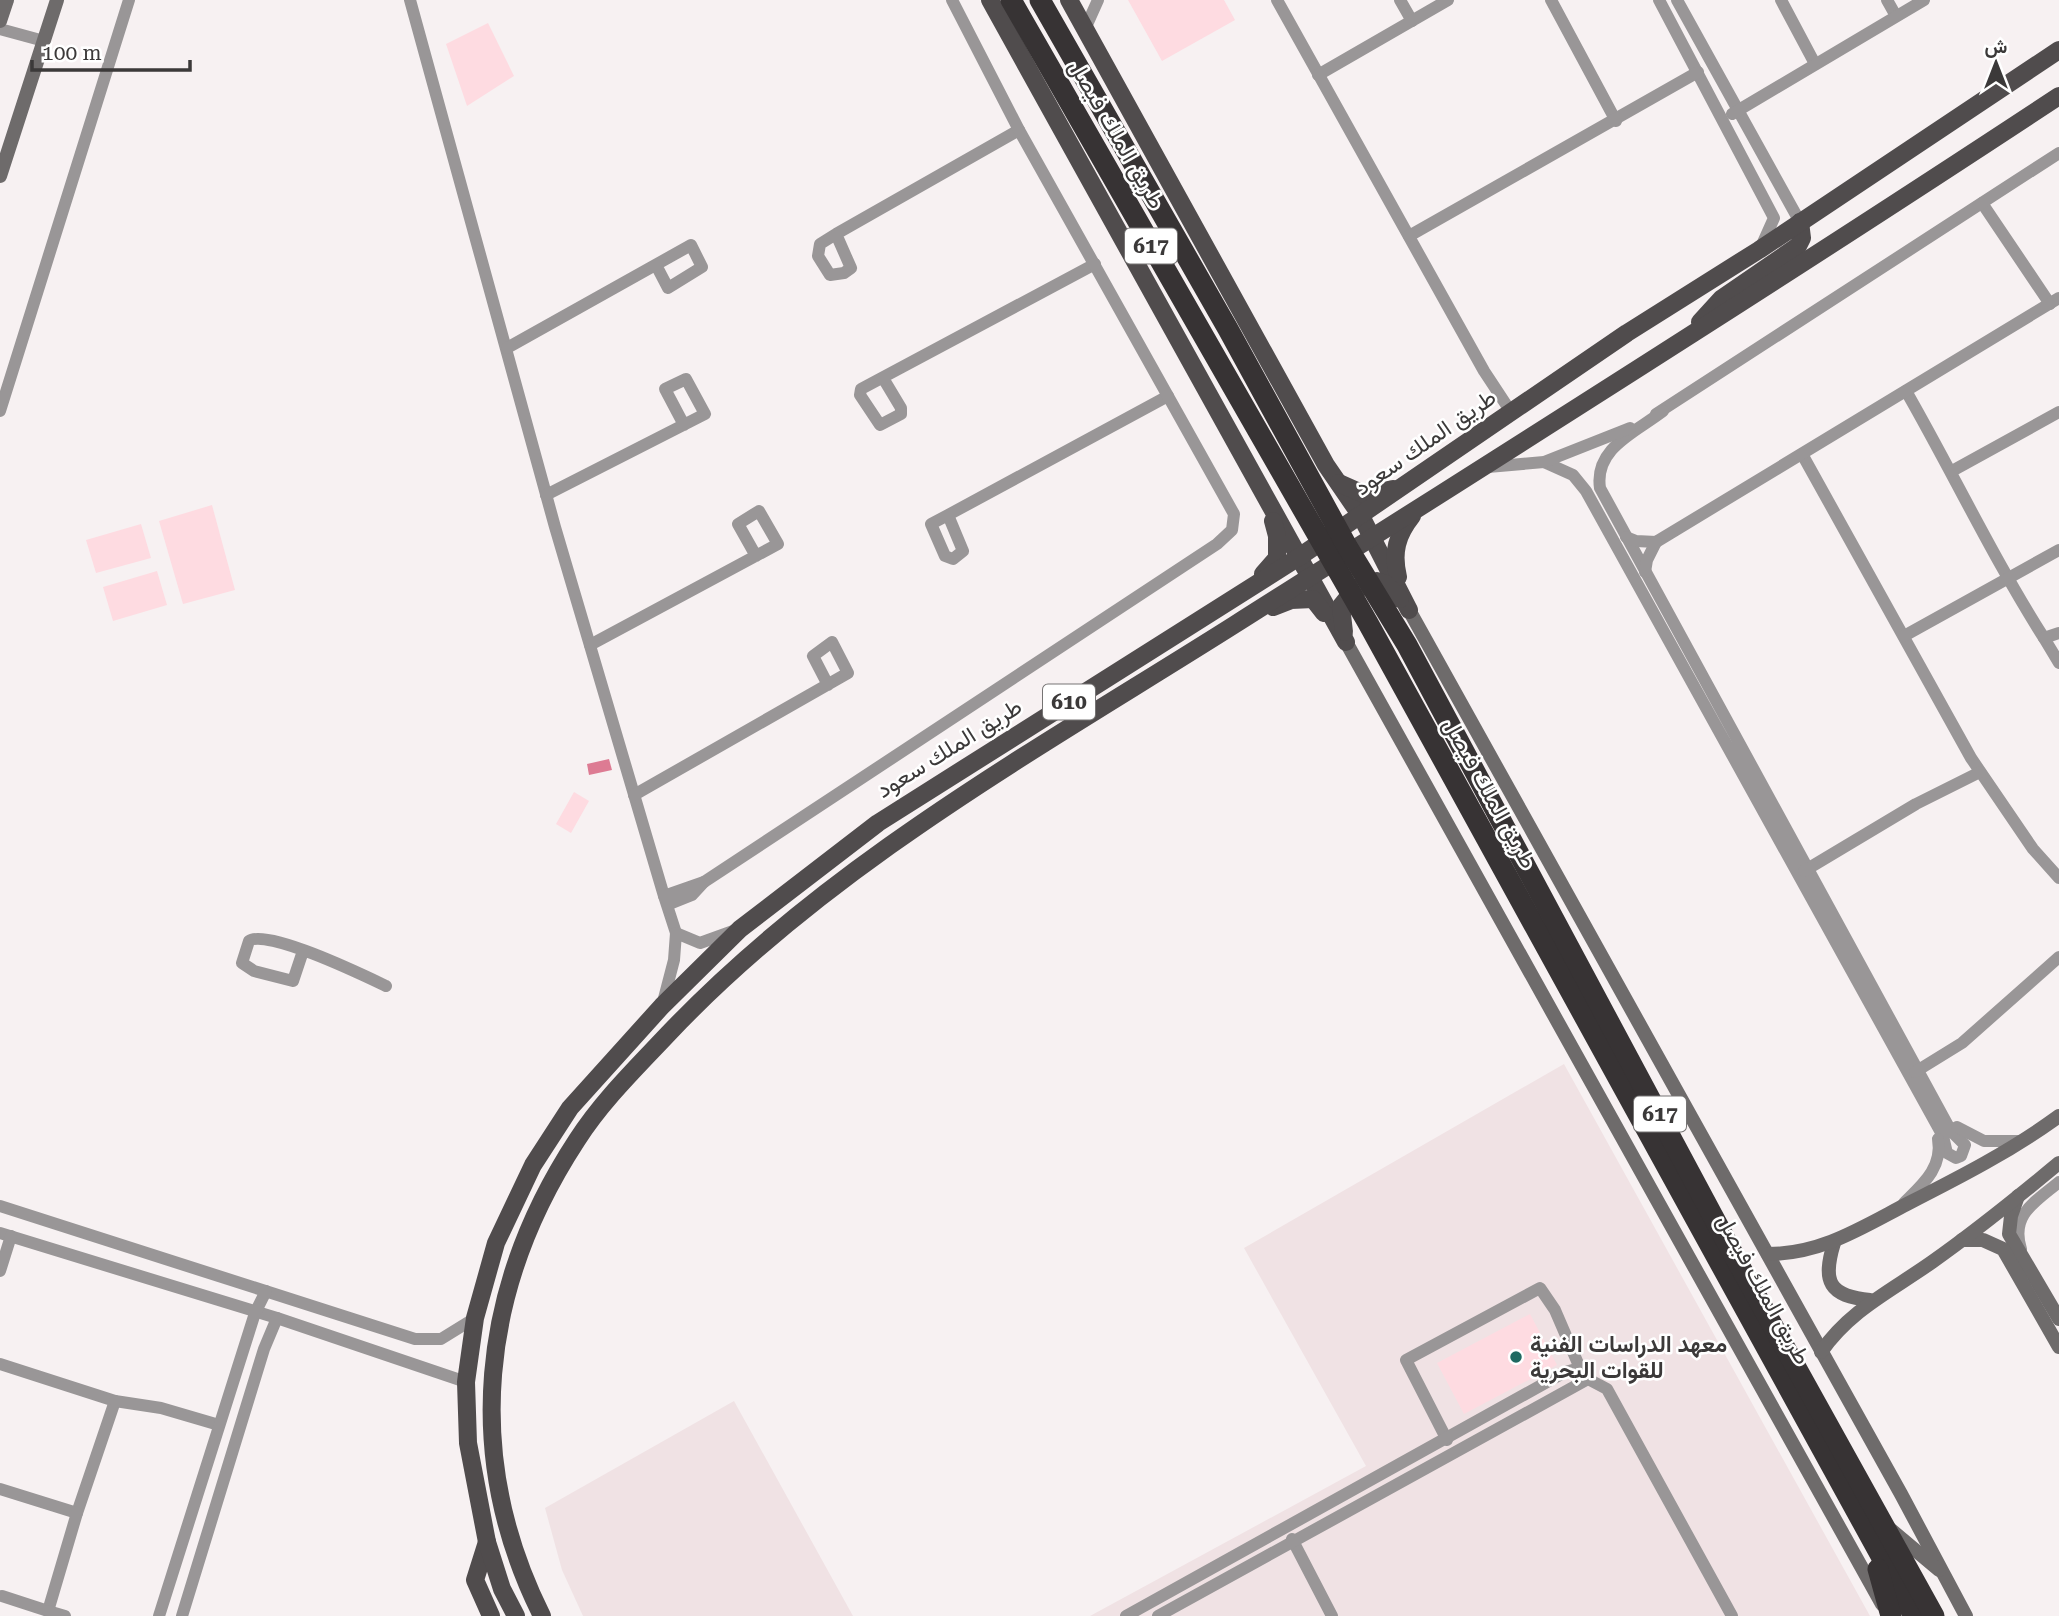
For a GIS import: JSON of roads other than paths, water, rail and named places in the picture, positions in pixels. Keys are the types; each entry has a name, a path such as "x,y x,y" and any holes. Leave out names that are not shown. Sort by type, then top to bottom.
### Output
{"highway":[{"name":"طريق الملك فيصل","path":"1011,0 1368,623 1914,1616"},
{"name":"طريق الملك فيصل","path":"1040,0 1387,612 1565,934 1738,1263 1934,1616"},
{"path":"1872,1542 1889,1616"}],"main road":[{"path":"0,21 6,0"},
{"path":"0,176 57,0"},
{"path":"990,0 1215,409 1264,491 1889,1616"},
{"path":"1069,0 1326,465 1361,516 1409,610 1768,1254 1966,1616"},
{"name":"طريق الملك سعود","path":"516,1616 502,1589 487,1542 467,1443 466,1382 475,1318 496,1243 533,1165 570,1108 662,1006 740,929 878,823 1299,557 1511,412 2059,50"},
{"name":"طريق الملك سعود","path":"542,1616 517,1556 499,1497 491,1436 491,1378 498,1327 527,1229 580,1134 622,1083 675,1027 780,926 884,849 1372,536 1487,467 2059,96"},
{"path":"1653,359 1704,318 1721,299 1798,246 1802,238 1800,222"},
{"path":"1264,491 1288,520 1296,524 1304,522 1331,505 1335,491 1326,465"},
{"path":"1339,483 1366,495 1410,483"},
{"path":"1232,599 1272,566 1277,558 1278,536 1264,491"},
{"path":"1409,610 1394,556 1399,532 1421,506"},
{"path":"1346,642 1341,606 1345,598 1363,586 1377,581 1386,584 1409,610"},
{"path":"1241,620 1291,600 1313,599 1346,642"},
{"path":"1768,1254 1798,1254 1834,1243 2025,1141 2059,1116"},
{"path":"1821,1352 1836,1330 1870,1300 1962,1240 2059,1163"},
{"path":"2018,1196 2009,1225 2013,1243 2053,1302 2059,1319"},
{"path":"1962,1240 1983,1240 2003,1249 2059,1347"},
{"path":"1834,1243 1827,1272 1833,1288 1842,1295 1870,1300"},
{"path":"1882,1522 1945,1575"},
{"path":"487,1542 475,1580 491,1616"}],"street":[{"path":"0,411 129,0"},
{"path":"410,0 546,495 676,933 674,960 662,1006"},
{"path":"665,901 704,881 1096,625 1217,544 1232,530 1234,514 1019,130 952,0"},
{"path":"1085,29 1098,0"},
{"path":"1277,0 1484,371 1511,412"},
{"path":"1400,0 1412,21"},
{"path":"1318,75 1448,0"},
{"path":"1551,0 1616,121"},
{"path":"1659,0 1774,218 1759,250"},
{"path":"1677,0 1735,110 1800,222"},
{"path":"1781,0 1814,62"},
{"path":"1887,0 1896,16"},
{"path":"1724,121 1735,110 1814,62 1924,0"},
{"path":"0,29 44,41"},
{"path":"1409,236 1616,121 1698,72"},
{"path":"836,234 1019,130"},
{"path":"1896,1211 1931,1175 1938,1153 1941,1123 1803,871 1600,488 1601,464 1615,446 1663,411 2059,153"},
{"path":"1645,572 1647,560 1656,542 2055,301 1982,202"},
{"path":"507,348 656,264"},
{"path":"883,378 1095,264"},
{"path":"1906,391 1952,471 2007,579 2059,663"},
{"path":"948,515 1168,396"},
{"path":"1487,467 1544,462 1587,447 1663,411"},
{"path":"1952,471 2059,412"},
{"path":"546,495 684,425"},
{"path":"1802,454 1980,772 2033,849 2059,878"},
{"path":"1544,462 1573,475 1586,491 1803,871"},
{"path":"1626,537 1636,541 1656,542"},
{"path":"1904,636 2059,550"},
{"path":"590,645 756,556"},
{"path":"2044,638 2059,633"},
{"path":"634,795 828,685"},
{"path":"1803,871 1916,804 1980,772"},
{"path":"676,933 700,943 740,929"},
{"path":"303,951 293,981 254,971 242,963 252,937 303,951 332,960 386,986"},
{"path":"1914,1073 1962,1043 2059,957"},
{"path":"1941,1123 1984,1142 2025,1141"},
{"path":"2022,1253 2017,1237 2020,1216 2059,1182"},
{"path":"0,1206 428,1341 441,1339 475,1318"},
{"path":"0,1271 6,1235 278,1318 466,1382"},
{"path":"1447,1440 1406,1360 1540,1288 1555,1310 1580,1368 1588,1379 1607,1389 1732,1616"},
{"path":"159,1616 255,1312 266,1291"},
{"path":"182,1616 264,1349 278,1318"},
{"path":"0,1364 115,1401 162,1408 219,1425"},
{"path":"1126,1616 1447,1440 1565,1372 1580,1368"},
{"path":"1158,1616 1588,1379"},
{"path":"48,1611 77,1513 115,1401"},
{"path":"0,1489 77,1513"},
{"path":"1288,1528 1332,1616"},
{"path":"1,1598 65,1616"}],"place":[{"name":"معهد الدراسات الفنية للقوات البحرية","path":"1516,1357"}]}
